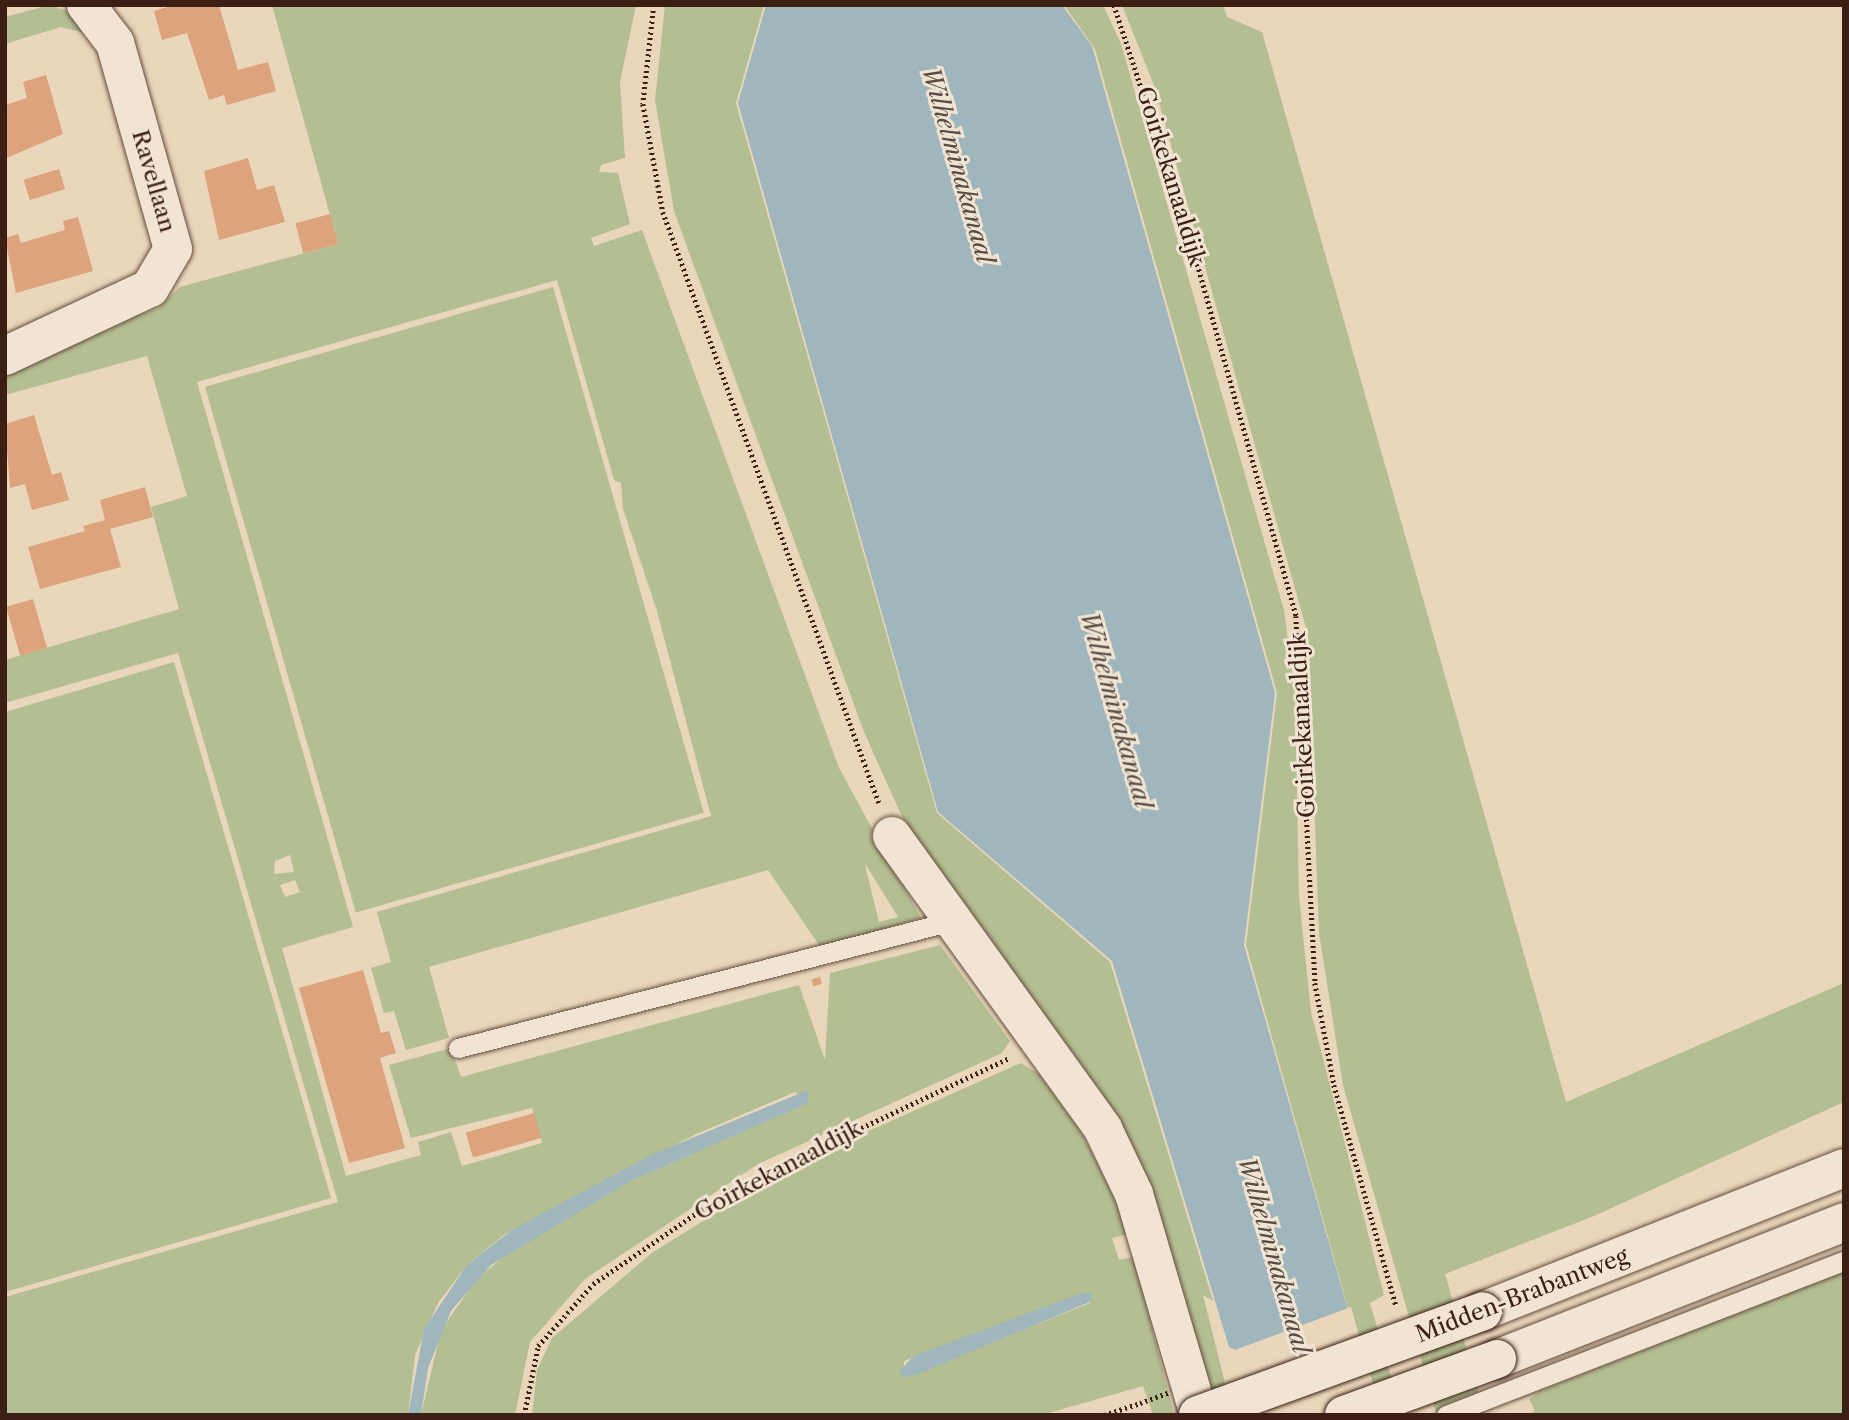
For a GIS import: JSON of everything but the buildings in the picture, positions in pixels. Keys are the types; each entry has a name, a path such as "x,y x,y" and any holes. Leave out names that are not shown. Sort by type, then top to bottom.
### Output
{"main road":[{"name":"Ravellaan","path":"5,356 149,288 173,249 115,43 86,5"},
{"path":"892,836 948,922 1120,1161 1198,1415"},
{"name":"Midden-Brabantweg","path":"1198,1415 1483,1311 1844,1168"},
{"path":"1344,1415 1502,1376 1844,1222"}],"lane":[{"path":"458,1048 948,922"},
{"path":"1446,1415 1502,1376 1844,1261"}],"path":[{"path":"654,5 643,104 663,212 892,836"},
{"name":"Goirkekanaaldijk","path":"1114,5 1187,226 1296,616 1315,983 1334,1085 1399,1316"},
{"name":"Goirkekanaaldijk","path":"524,1415 538,1346 567,1310 615,1269 732,1189 1036,1041"},
{"path":"1104,1415 1140,1403"}],"green space":[{"path":"50,5 67,11 85,33 61,27 5,44 5,17"},
{"path":"272,5 636,5 620,82 625,158 601,165 599,172 618,173 630,224 591,238 594,246 642,230 839,768 921,918 821,948 768,870 429,967 449,1038 406,1050 394,1011 384,1013 371,968 391,962 377,912 711,816 657,611 623,509 621,483 614,480 557,280 197,382 353,927 282,948 346,1176 421,1155 418,1142 451,1132 462,1166 542,1143 532,1108 411,1138 389,1065 451,1048 461,1077 799,985 825,1060 830,973 940,945 1010,1041 1002,1053 758,1164 585,1279 530,1342 515,1415 421,1415 441,1330 476,1280 510,1251 629,1182 809,1102 795,1092 694,1135 504,1235 467,1265 438,1303 415,1355 408,1415 5,1415 5,1297 338,1202 178,653 5,703 5,660 179,609 151,507 187,496 147,356 5,395 5,357 157,309 180,287 338,244","holes":["290,855 294,872 274,874 275,861","865,865 898,917 879,922","295,880 300,892 285,897 280,885"]},
{"path":"665,5 764,5 736,103 937,813 1110,962 1213,1301 1203,1295 1233,1415 1217,1415 1161,1217 907,828 864,732 674,211 655,100"},
{"path":"1064,5 1103,5 1121,44 1284,610 1295,694 1299,896 1311,1012 1384,1295 1370,1303 1402,1415 1378,1415 1246,945 1277,693 1095,49"},
{"path":"1122,5 1223,5 1227,17 1262,32 1566,1102 1844,983 1844,1102 1594,1216 1445,1274 1485,1415 1437,1415 1343,1085 1319,933 1308,635 1155,88"},
{"path":"553,287 704,813 356,913 205,387"},
{"path":"174,662 331,1198 5,1292 5,712"},
{"path":"1021,1063 1039,1074 1082,1133 1116,1201 1128,1234 1112,1238 1119,1260 1134,1257 1174,1415 1153,1415 1143,1386 1042,1415 532,1415 537,1370 552,1338 653,1252 797,1163","holes":["1090,1293 1090,1303 904,1378 904,1361"]},
{"path":"1844,1271 1844,1415 1526,1415 1535,1411 1529,1399 1537,1393 1509,1403"}],"water":[{"name":"Wilhelminakanaal","path":"766,5 1062,5 1092,46 1275,693 1244,945 1378,1415 1229,1347 1112,961 938,812 738,103"},
{"path":"808,1090 808,1103 629,1182 491,1265 451,1311 428,1368 421,1415 408,1415 424,1329 467,1265 512,1230 651,1155"},
{"path":"1082,1293 1091,1293 1092,1301 918,1374 904,1378 899,1371 914,1356"}],"pier":[{"path":"1351,1307 1382,1415 1251,1415 1232,1351"}]}
